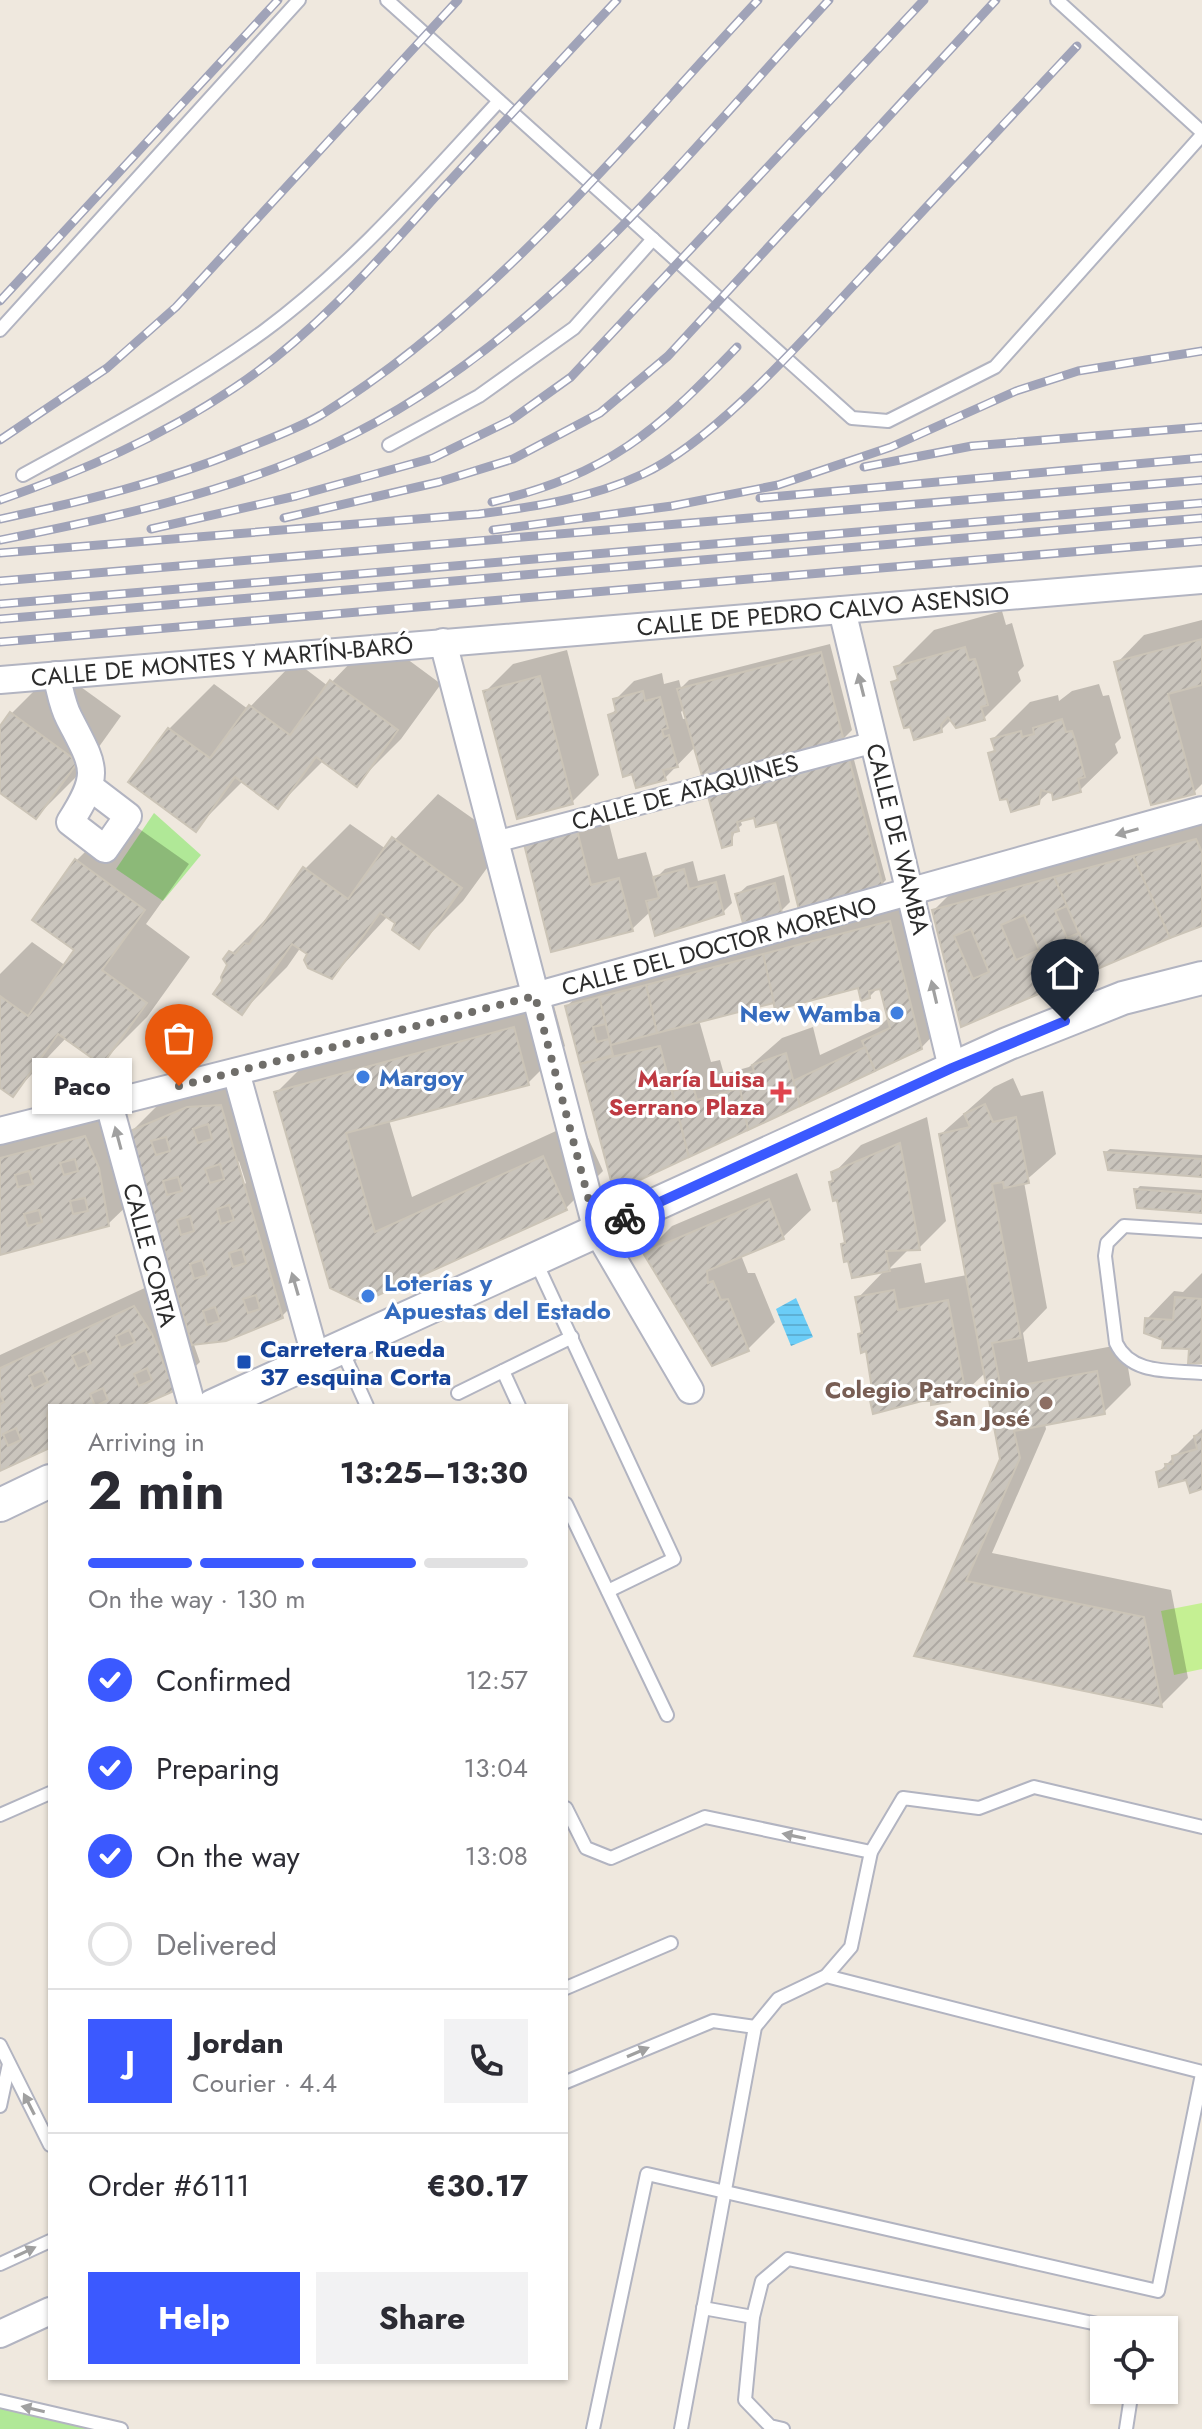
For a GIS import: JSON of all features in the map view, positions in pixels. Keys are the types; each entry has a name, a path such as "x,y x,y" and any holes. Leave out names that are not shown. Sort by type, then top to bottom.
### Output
{"street":[{"name":"CALLE DE PEDRO CALVO ASENSIO","path":"443,642 1202,580"},
{"name":"CALLE DE WAMBA","path":"842,610 952,1068"},
{"name":"CALLE DE MONTES Y MARTÍN-BARÓ","path":"0,680 443,642"},
{"path":"443,642 597,1231 690,1390"},
{"path":"56,675 67,716 90,760 90,787"},
{"name":"CALLE DE ATAQUINES","path":"495,842 875,742"},
{"name":"CALLE DEL DOCTOR MORENO","path":"0,1131 535,996 912,894 1202,810"},
{"path":"217,1404 952,1068 1123,998 1202,978"},
{"path":"236,1072 329,1353"},
{"name":"CALLE CORTA","path":"109,1104 191,1404"},
{"path":"0,1505 48,1482"},
{"path":"0,2334 48,2312"}],"lane":[{"path":"0,330 299,0"},
{"path":"387,0 852,418 888,421 995,367 1202,134 1057,0"},
{"path":"23,475 155,404 265,330 375,235 499,101"},
{"path":"389,445 479,396 574,328 653,239"},
{"path":"1202,1231 1124,1226 1107,1243 1105,1256 1116,1343 1122,1356 1133,1366 1202,1373"},
{"path":"535,1260 674,1559 608,1591"},
{"path":"458,1393 572,1337"},
{"path":"329,1353 366,1404"},
{"path":"503,1371 518,1404"},
{"path":"568,1508 667,1715"},
{"path":"681,2429 755,2027 778,1999 826,1976 851,1947 871,1852 903,1798 979,1808 1034,1787 1202,1827"},
{"path":"0,1815 48,1794"},
{"path":"568,1819 586,1848 611,1858 705,1817 871,1852"},
{"path":"568,1987 671,1943"},
{"path":"593,2429 647,2174 1158,2291 1202,2073 826,1976"},
{"path":"568,2081 713,2021 755,2027"},
{"path":"0,2045 4,2066 0,2106"},
{"path":"4,2066 48,2142"},
{"path":"0,2264 48,2242"},
{"path":"783,2429 770,2426 745,2400 753,2317 762,2281 788,2259 1090,2322"},
{"path":"703,2308 753,2317"},
{"path":"0,2401 121,2429"},
{"path":"1126,2429 1130,2404"}],"green space":[{"path":"154,813 201,855 163,901 116,869"},
{"path":"1202,1603 1202,1669 1174,1675 1161,1611"},
{"path":"0,2407 99,2429 0,2429"}],"water":[{"path":"796,1298 813,1337 791,1346 776,1309"}],"building":[{"path":"1202,639 1202,685 1168,694 1195,794 1151,805 1114,662"},
{"path":"965,647 969,660 975,659 979,671 988,705 981,707 985,720 956,728 948,717 941,725 942,732 914,740 910,727 904,728 900,715 891,682 898,680 894,667"},
{"path":"821,652 844,741 703,779 677,689"},
{"path":"540,676 573,804 517,819 483,691"},
{"path":"330,680 398,730 357,787 316,757 278,809 235,777 196,832 128,782 168,728 210,758 249,705 290,735"},
{"path":"643,691 645,701 660,697 668,728 662,730 664,737 669,735 678,767 663,770 666,780 636,788 632,774 623,777 608,715 616,712 613,699"},
{"path":"10,712 78,762 36,819 0,793 0,726"},
{"path":"1062,719 1066,732 1072,731 1085,777 1078,779 1081,792 1053,800 1052,793 1041,790 1039,804 1011,812 1007,799 1000,800 988,753 995,751 991,739 1021,731 1022,737 1034,734 1033,728"},
{"path":"849,759 883,886 799,910 777,822 756,827 754,818 737,822 739,831 732,833 732,845 722,848 708,796"},
{"path":"577,830 591,885 619,878 633,931 551,952 524,844"},
{"path":"392,837 462,888 419,949 392,930 395,923 380,913 332,979 308,968 304,960 307,954 292,944 242,1015 213,994 222,981 227,965 223,959 229,951 235,954 244,943 249,944 303,867 348,899"},
{"path":"1196,839 1202,852 1202,926 1170,938 1133,856"},
{"path":"1133,856 1170,938 1095,970 1054,877"},
{"path":"75,859 145,910 102,970 147,1003 102,1065 58,1034 13,1097 0,1088 0,996 28,1016 74,950 32,920"},
{"path":"684,869 689,889 716,882 724,914 655,936 646,901 659,898 653,877"},
{"path":"1054,877 1067,906 1055,911 1067,938 1079,933 1095,970 961,1027 932,910","holes":["1024,915 1039,950 1016,960 1001,925","971,929 989,972 973,979 954,936"]},
{"path":"775,883 782,913 743,923 735,894"},
{"path":"890,921 922,1049 875,1071 862,1041 890,1028 880,989 869,991 870,998 861,1001 858,988 775,1010 763,954"},
{"path":"763,954 774,1003 657,1033 646,985"},
{"path":"646,985 657,1033 611,1045 599,997"},
{"path":"599,997 606,1024 593,1027 597,1042 609,1039 613,1055 580,1064 565,1006"},
{"path":"514,1027 529,1085 346,1133 375,1232 543,1156 567,1210 361,1303 330,1288 274,1092"},
{"path":"660,1046 689,1157 614,1192 580,1064"},
{"path":"865,1047 875,1071 800,1106 793,1081"},
{"path":"786,1053 800,1106 748,1130 737,1076 754,1071 752,1065"},
{"path":"693,1086 697,1100 740,1088 748,1130 689,1157 672,1091"},
{"path":"985,1104 993,1122 1016,1117 1029,1183 1004,1188 1003,1182 992,1184 1021,1338 992,1343 1001,1389 1097,1371 1105,1414 1014,1431 1020,1458 966,1581 1144,1617 1162,1707 914,1656 1000,1459 939,1134 970,1127 964,1114"},
{"path":"221,1105 283,1318 226,1341 192,1345 130,1131 187,1107","holes":["208,1124 212,1139 198,1143 193,1129","166,1137 170,1151 156,1155 151,1141","220,1164 224,1179 210,1183 205,1169","178,1177 182,1191 167,1195 163,1181","229,1205 234,1220 221,1224 217,1209","190,1216 194,1231 181,1235 177,1220","242,1249 246,1263 233,1267 229,1253","202,1260 207,1275 194,1279 190,1264","256,1295 260,1309 248,1313 243,1299","215,1307 220,1321 207,1325 203,1311"]},
{"path":"85,1136 99,1168 109,1226 0,1255 0,1158","holes":["75,1159 78,1171 64,1175 60,1163","29,1171 33,1184 18,1187 15,1175","85,1198 88,1211 73,1214 70,1201","39,1210 42,1222 28,1226 24,1214"]},
{"path":"900,1143 920,1250 886,1251 890,1271 852,1278 848,1261 844,1262 841,1244 845,1243 837,1200 833,1201 829,1182 833,1181 831,1172"},
{"path":"1104,1152 1202,1159 1202,1177 1108,1170"},
{"path":"1134,1189 1202,1194 1202,1213 1137,1208"},
{"path":"769,1199 784,1239 707,1271 708,1283 713,1281 721,1300 728,1299 749,1351 712,1366 643,1253"},
{"path":"894,1290 898,1310 948,1300 966,1394 949,1398 950,1402 931,1405 931,1401 922,1401 873,1414 869,1396 873,1395 866,1351 861,1353 858,1334 862,1333 855,1297"},
{"path":"1175,1297 1202,1299 1201,1363 1188,1364 1189,1349 1162,1348 1163,1340 1144,1333 1145,1318 1173,1320"},
{"path":"134,1306 152,1334 174,1391 145,1404 100,1404 108,1400 103,1388 90,1394 94,1404 48,1404 48,1449 0,1471 0,1404 4,1402 0,1395 0,1368","holes":["129,1330 135,1342 121,1348 116,1336","85,1350 91,1363 78,1369 72,1356","147,1368 152,1380 139,1386 134,1374","42,1370 48,1382 34,1389 29,1376","16,1428 21,1440 8,1446 3,1434"]},
{"path":"1202,1434 1202,1489 1190,1493 1186,1480 1159,1487 1156,1472 1166,1469 1165,1464 1173,1464 1172,1456 1197,1449 1194,1436"}],"railway":[{"path":"0,301 278,0"},
{"path":"0,440 107,368 176,307 458,0"},
{"path":"0,500 91,465 150,437 206,406 263,368 316,323 365,273 617,0"},
{"path":"0,519 124,490 214,461 312,420 383,373 499,276 605,168 758,0"},
{"path":"0,540 127,513 251,477 331,445 405,405 474,358 539,305 601,248 829,0"},
{"path":"151,529 296,496 433,458 511,420 571,377 924,0"},
{"path":"284,518 439,482 513,459 600,413 668,356 996,0"},
{"path":"0,553 479,514 542,505 583,495 643,474 698,439 755,389 1077,46"},
{"path":"492,502 568,478 628,446 681,403 737,347"},
{"path":"493,530 672,506 778,485 891,447 1016,391 1078,371 1202,351"},
{"path":"864,467 972,446 1202,427"},
{"path":"760,498 1202,458"},
{"path":"0,581 1202,480"},
{"path":"0,604 1202,503"},
{"path":"0,619 1202,518"},
{"path":"0,642 1202,541"}],"way so far":[{"path":"179,1086 535,996 597,1231 625,1218"}],"place":[{"name":"New Wamba","path":"897,1013"},
{"name":"Margoy","path":"363,1077"},
{"name":"Paco","path":"179,1086"},
{"name":"María Luisa Serrano Plaza","path":"781,1092"},
{"name":"Loterías y Apuestas del Estado","path":"368,1296"},
{"name":"Carretera Rueda 37 esquina Corta","path":"244,1362"},
{"name":"Colegio Patrocinio San José","path":"1046,1403"}],"route":[{"path":"625,1218 952,1068 1065,1021"}]}
